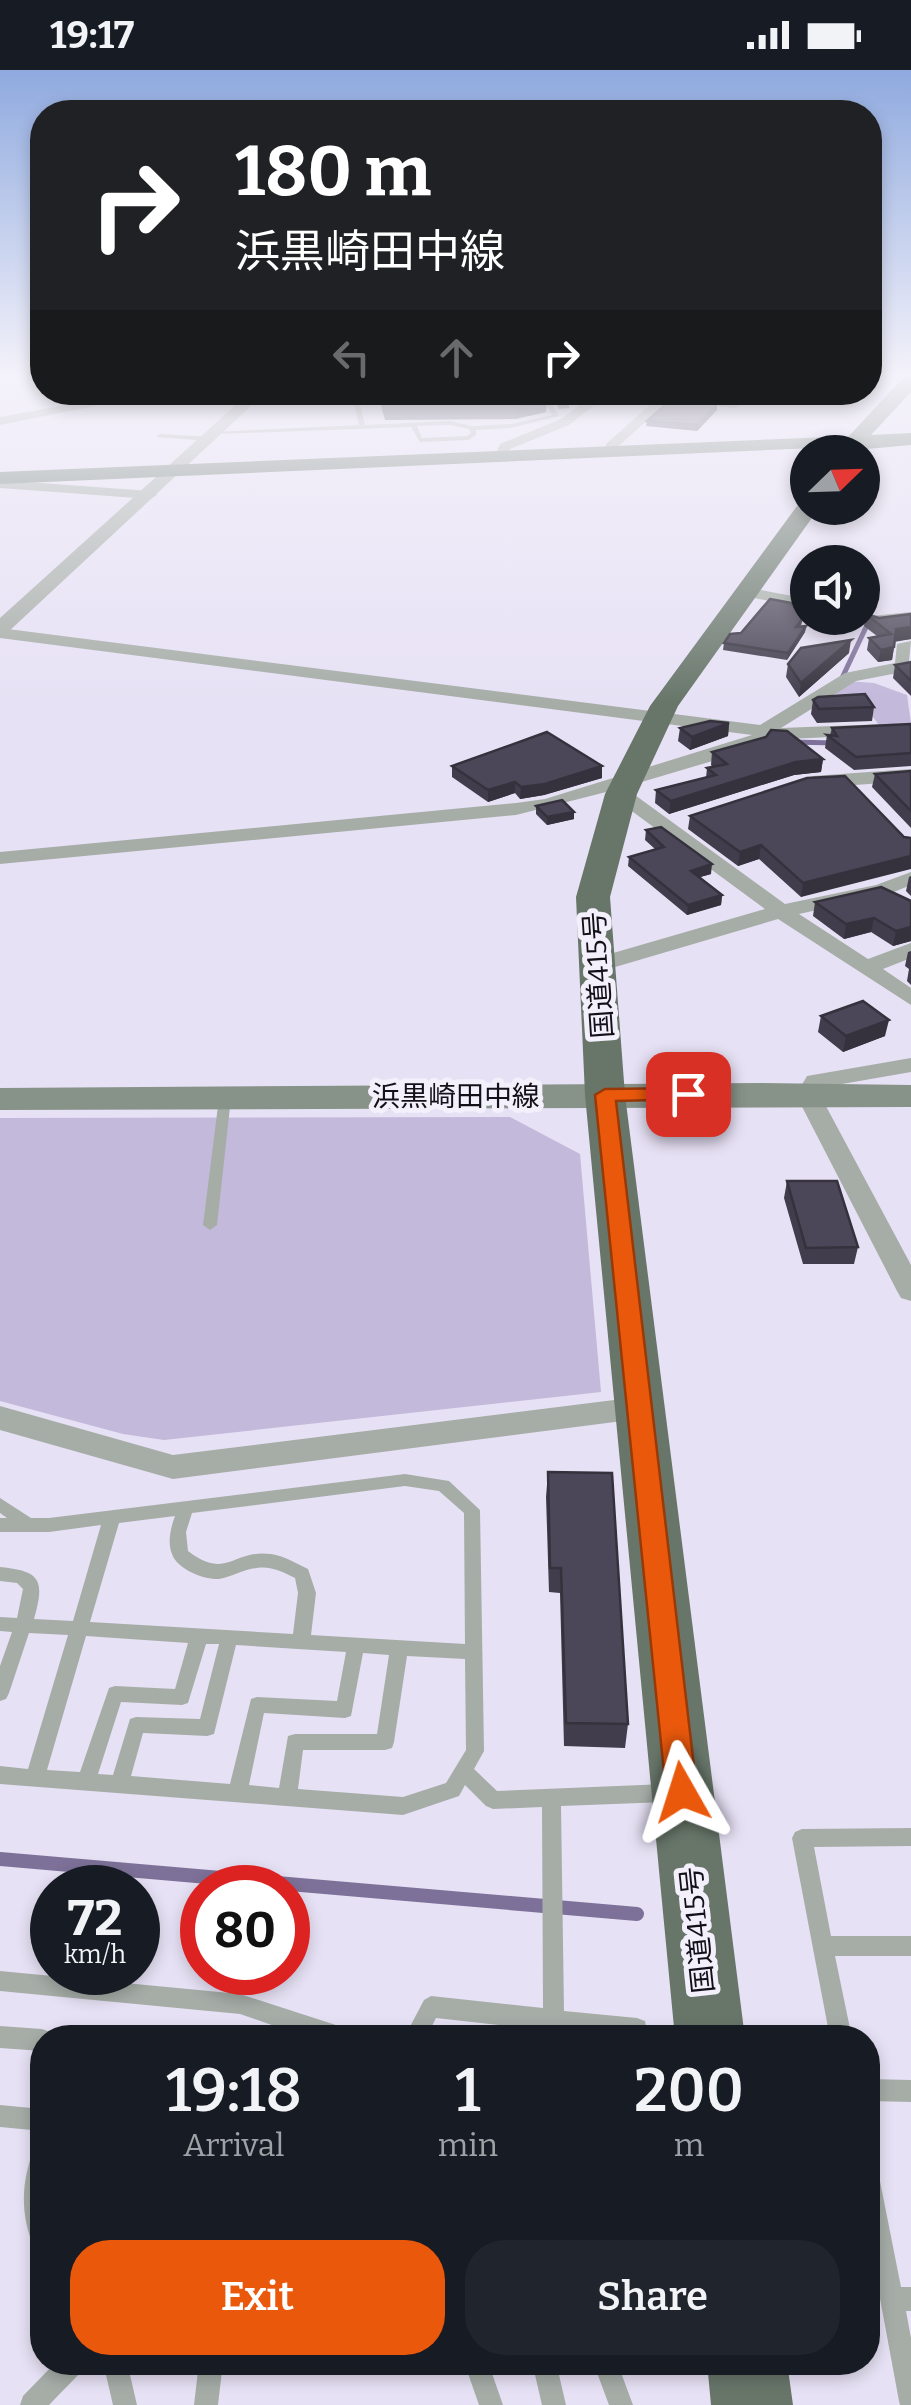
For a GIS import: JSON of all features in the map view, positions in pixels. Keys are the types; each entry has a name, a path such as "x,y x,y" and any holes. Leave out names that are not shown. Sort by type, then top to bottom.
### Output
{"highway":[{"name":"国道415号","path":"709,2025 605,1095 593,897 625,787 658,718 795,525"},
{"path":"749,2375 752,2405"}],"main road":[{"name":"浜黒崎田中線","path":"0,1099 911,1096"}],"street":[{"path":"70,485 150,494"},
{"path":"0,631 160,485"},
{"path":"746,592 790,601"},
{"path":"880,621 911,617"},
{"path":"0,631 790,734 911,728"},
{"path":"0,858 516,808 625,787 757,742 763,731 851,677 902,668 906,656 903,647 911,646"},
{"path":"790,734 854,786"},
{"path":"790,785 854,786 911,775"},
{"path":"625,787 781,911 911,998"},
{"path":"598,965 781,911 882,890 911,878"},
{"path":"882,890 911,908"},
{"path":"865,968 911,950"},
{"path":"911,1065 816,1080 808,1095 911,1291"},
{"path":"0,1418 173,1467 638,1408"}],"lane":[{"path":"210,1225 225,1098"},
{"path":"0,1526 112,1517 404,1480 443,1484 472,1510 475,1752 452,1790 403,1806 0,1775"},
{"path":"0,1504 28,1525"},
{"path":"186,1508 178,1532 180,1554 198,1570 225,1572 248,1563 273,1560 302,1574 308,1593 301,1642"},
{"path":"35,1778 112,1517"},
{"path":"0,1574 22,1576 32,1587 32,1600 20,1625 0,1693"},
{"path":"0,1624 474,1652"},
{"path":"86,1782 115,1694 182,1697 199,1636"},
{"path":"120,1784 136,1726 207,1728 229,1638"},
{"path":"238,1794 257,1705 346,1710 356,1646"},
{"path":"287,1797 294,1742 384,1742 399,1648"},
{"path":"463,1772 493,1800 682,1792"},
{"path":"552,1798 554,2020"},
{"path":"838,2025 802,1838 911,1837"},
{"path":"823,1946 911,1946"},
{"path":"0,1981 240,2004 303,2025"},
{"path":"422,2025 432,2008 600,2025"},
{"path":"0,2037 30,2039"},
{"path":"880,2090 911,2091"},
{"path":"0,2116 30,2119"},
{"path":"880,2220 901,2298 911,2401"},
{"path":"32,2405 60,2375"},
{"path":"118,2375 125,2405"},
{"path":"206,2405 209,2375"},
{"path":"480,2375 490,2405"},
{"path":"547,2375 554,2405"},
{"path":"612,2375 621,2405"}],"shaded area":[{"path":"847,681 874,683 907,695 911,723 879,725 866,708 832,693"},
{"path":"510,1117 580,1154 601,1392 164,1440 123,1434 0,1401 0,1118"}],"building":[{"path":"770,599 790,603 790,635 800,635 788,653 724,643 730,634 741,633"},
{"path":"911,614 911,627 896,629 894,647 881,650 869,638 891,634 880,625 880,618"},
{"path":"851,640 801,683 788,664 801,648"},
{"path":"911,662 911,681 895,665"},
{"path":"865,694 874,707 819,709 813,700 818,697"},
{"path":"710,721 729,723 692,737 680,728"},
{"path":"911,724 911,753 856,757 827,735 837,736 832,728"},
{"path":"771,730 787,731 823,759 796,762 671,801 656,790 716,775 707,768 727,764 712,752 766,737"},
{"path":"547,732 602,766 545,784 521,787 515,782 488,790 452,766"},
{"path":"911,771 911,811 875,774"},
{"path":"845,776 904,837 911,838 911,856 803,883 761,845 740,852 690,816 807,778"},
{"path":"562,800 574,812 547,817 536,806"},
{"path":"661,827 712,864 691,871 722,895 688,905 629,857 664,847 646,830"},
{"path":"881,887 911,901 911,927 896,931 874,918 846,924 815,902"},
{"path":"863,1001 889,1020 846,1036 821,1016"},
{"path":"787,1181 837,1181 858,1247 806,1248"},
{"path":"548,1472 612,1473 628,1724 566,1723 561,1568 550,1568"}],"waterway":[{"path":"842,678 862,635"},
{"path":"791,742 835,743"},
{"path":"0,1859 637,1914"}],"route":[{"path":"682,1792 605,1095 688,1094"}]}
